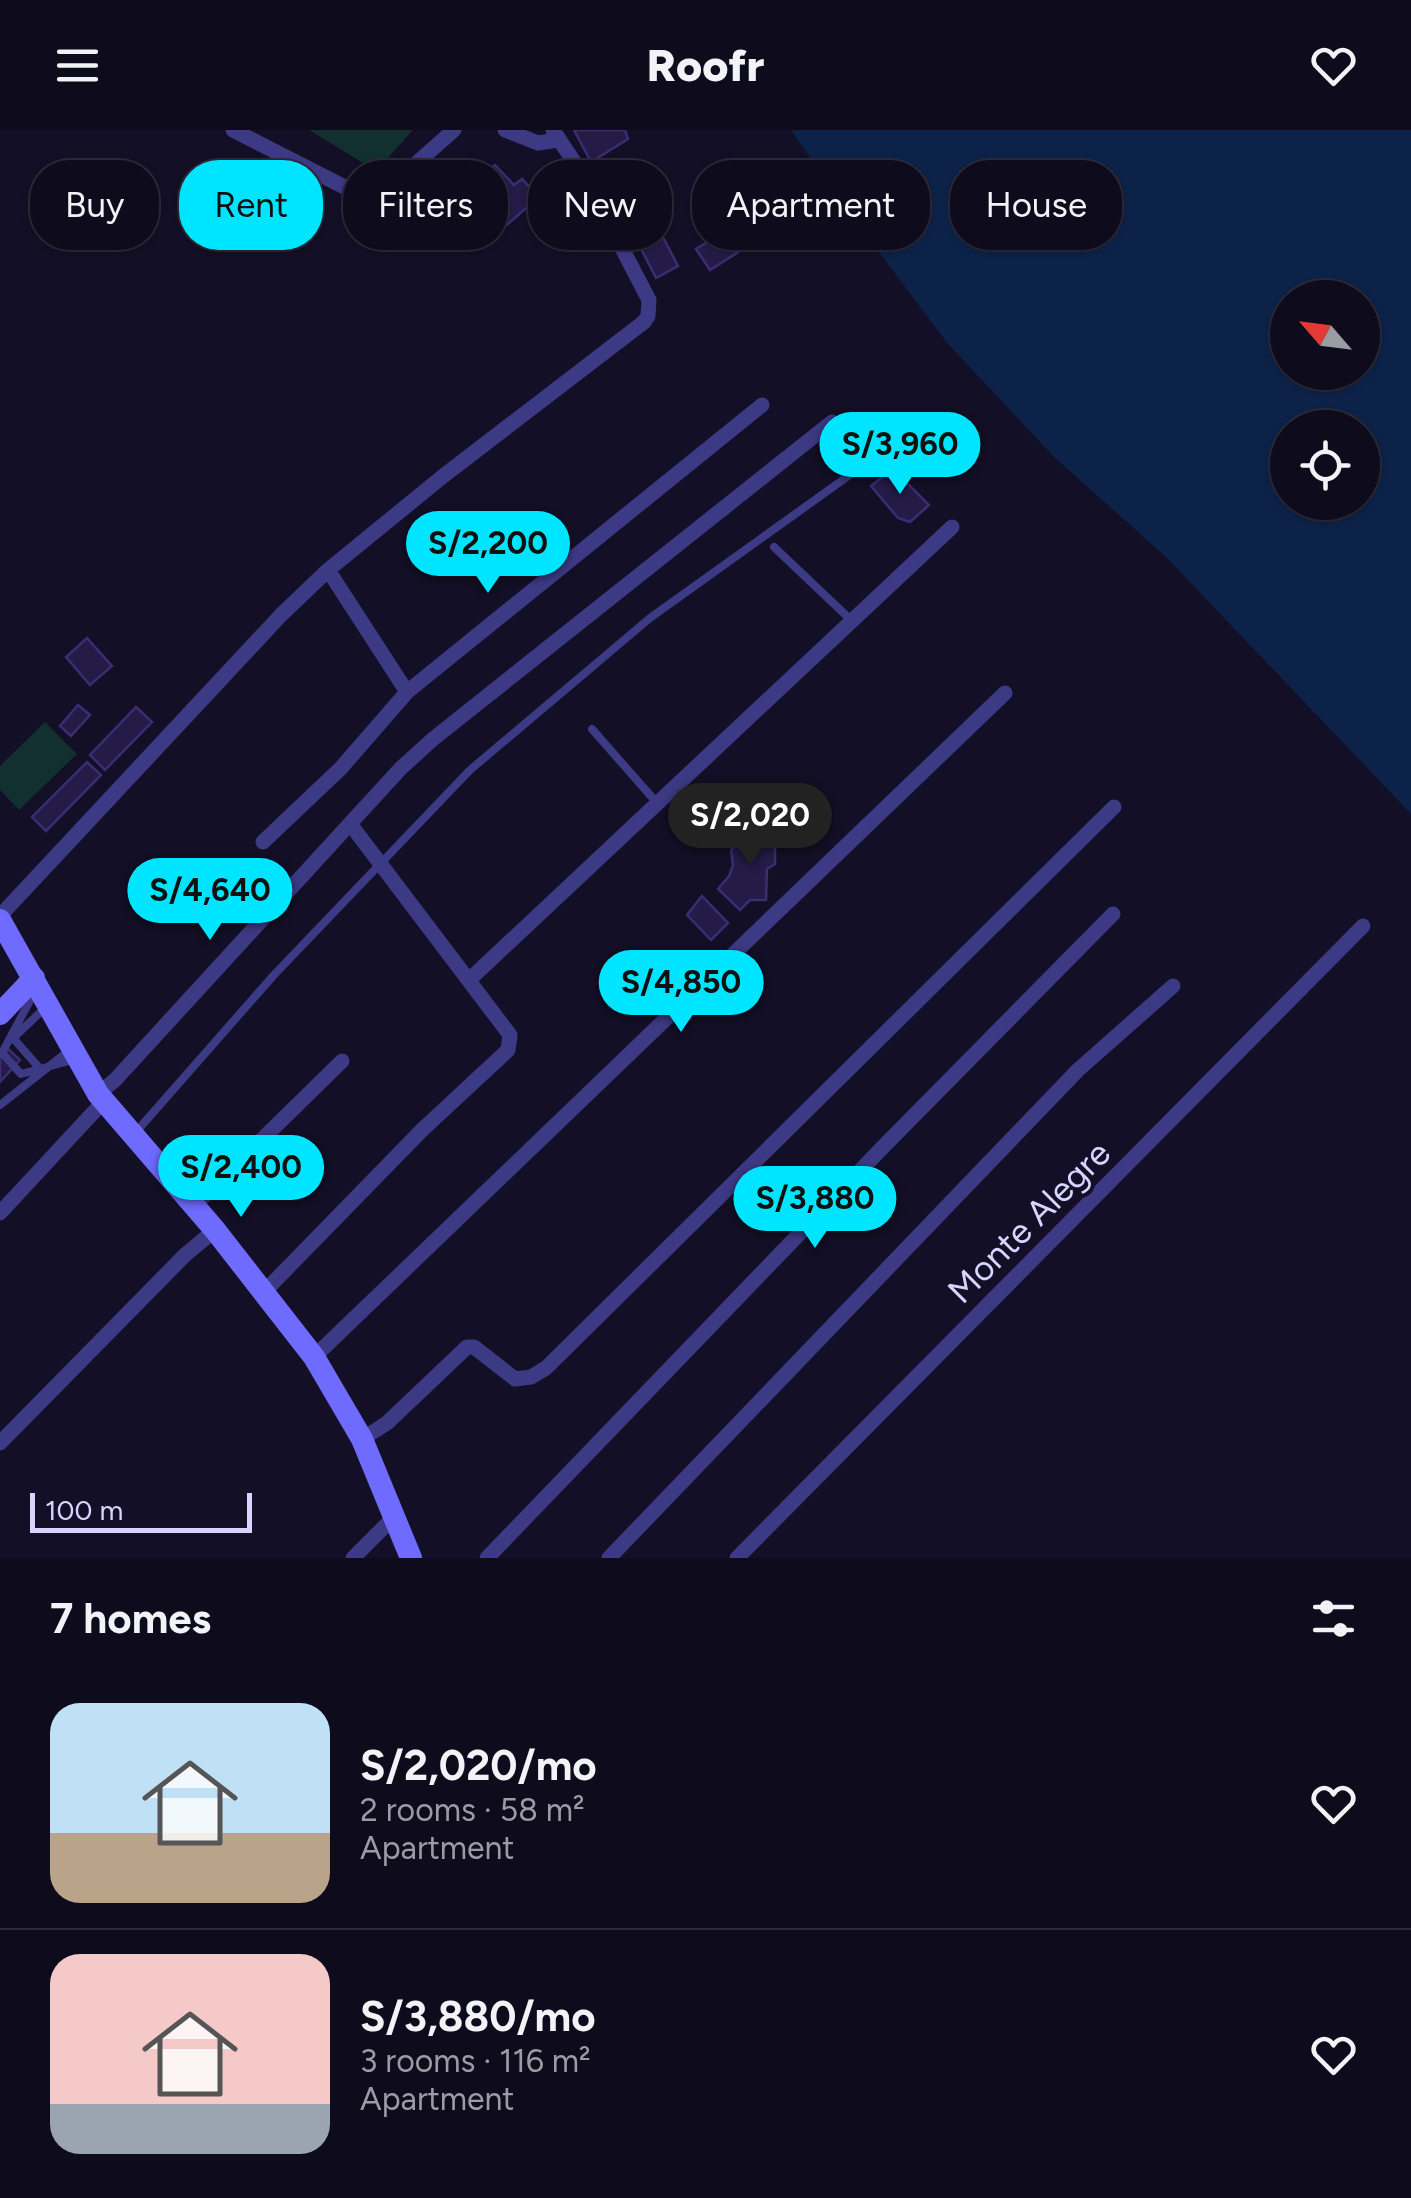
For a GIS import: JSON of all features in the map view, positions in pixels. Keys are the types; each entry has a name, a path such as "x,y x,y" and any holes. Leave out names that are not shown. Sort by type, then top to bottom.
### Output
{"main road":[{"path":"0,918 101,1097 215,1230 314,1357 362,1439 394,1517 403,1554"},
{"path":"0,1014 41,989"}],"street":[{"path":"233,130 368,199 377,198 454,130"},
{"path":"0,918 281,615 328,570 442,477 635,331 648,316 649,300 588,183 556,135 538,143 505,130"},
{"path":"263,842 340,768 407,692 762,405"},
{"path":"0,1213 115,1080 432,739 832,422"},
{"path":"469,980 952,527"},
{"path":"328,570 407,692"},
{"path":"314,1357 1005,693"},
{"path":"362,1439 387,1423 467,1348 474,1347 515,1378 531,1377 546,1368 1114,807"},
{"path":"264,1292 422,1130 508,1050 510,1035 351,825"},
{"path":"487,1558 1113,914"},
{"name":"Monte Alegre","path":"736,1558 1363,926"},
{"path":"609,1558 1078,1070 1174,986"},
{"path":"194,1206 342,1062"},
{"path":"0,1442 185,1255 215,1230"},
{"path":"353,1558 394,1517"}],"lane":[{"path":"133,1135 273,976 470,770 650,618 879,454"},
{"path":"774,547 852,621"},
{"path":"592,729 657,804"},
{"path":"41,989 2,1053 21,1074 43,1069 76,1053"},
{"path":"7,1044 41,989"},
{"path":"7,1044 43,1069"},
{"path":"0,1105 43,1069"}],"green space":[{"path":"309,130 413,130 386,160 358,160"},
{"path":"45,722 77,754 19,810 0,790 0,766"}],"water":[{"path":"791,130 1411,130 1411,814 1167,558 1054,457 948,344 877,250 930,250 930,160 812,160"}],"building":[{"path":"574,130 625,130 628,139 590,160"},
{"path":"508,179 514,185 522,179 528,185 528,207 508,224"},
{"path":"642,250 670,250 678,266 656,278"},
{"path":"697,250 740,251 710,270"},
{"path":"893,469 929,505 910,522 898,518 871,486"},
{"path":"87,638 112,666 90,685 66,657"},
{"path":"78,705 90,715 71,736 60,726"},
{"path":"136,707 152,722 105,770 90,755"},
{"path":"87,762 101,775 46,831 32,817"},
{"path":"757,824 763,831 775,831 775,864 767,869 766,900 750,900 740,910 718,889 733,865 731,850"},
{"path":"702,896 728,923 711,940 687,915"},
{"path":"7,1048 20,1060 0,1082 0,1055"}]}
